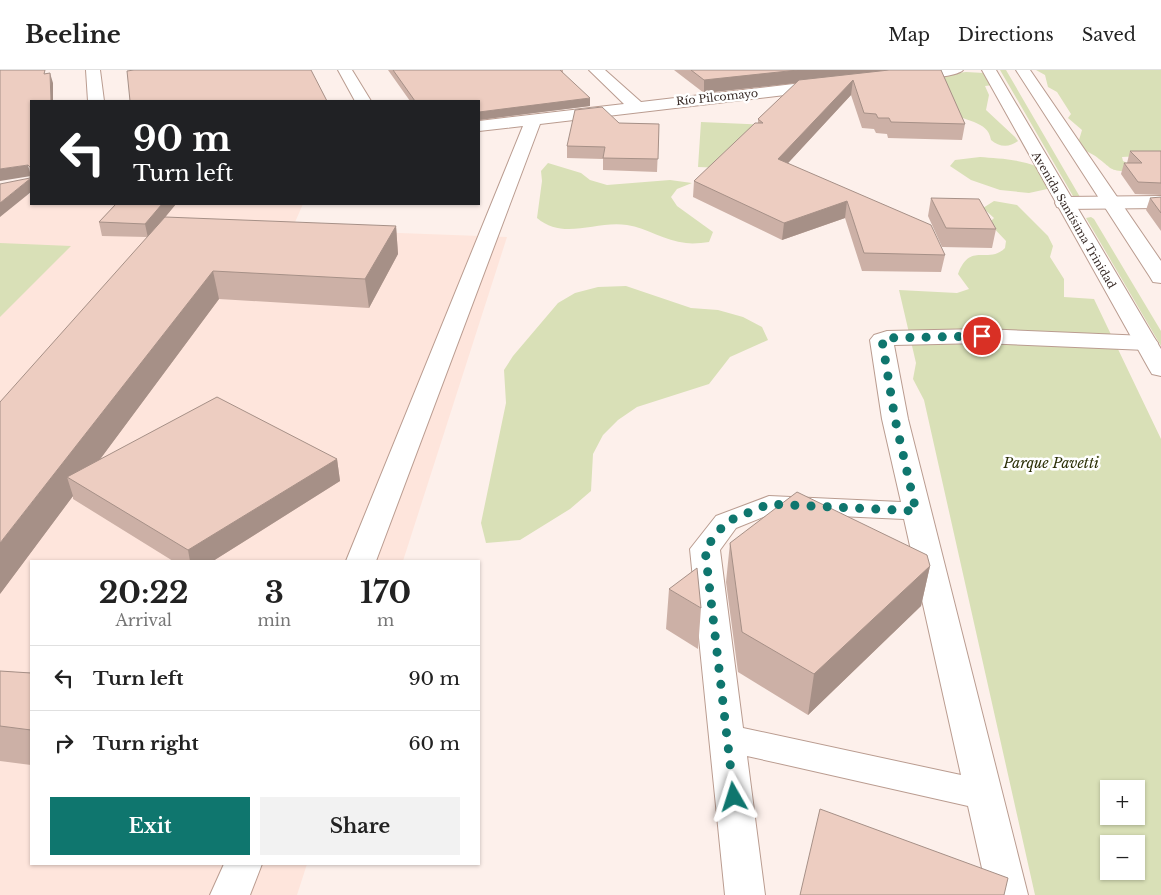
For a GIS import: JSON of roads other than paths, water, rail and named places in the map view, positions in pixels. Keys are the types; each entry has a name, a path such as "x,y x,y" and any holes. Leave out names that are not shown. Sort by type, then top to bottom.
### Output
{"street":[{"path":"93,70 96,100"},
{"path":"345,70 362,100"},
{"path":"596,70 636,106"},
{"path":"890,78 956,70"},
{"name":"Avenida Santísima Trinidad","path":"989,70 1161,369"},
{"path":"1023,70 1161,277"},
{"name":"Río Pilcomayo","path":"480,126 636,106 846,83"},
{"path":"361,560 534,118"},
{"path":"1064,203 1161,202"},
{"path":"1008,895 895,419 882,340 887,338 982,336 1146,343"},
{"path":"745,895 705,549 726,522 769,504 916,511"},
{"path":"728,738 984,795"},
{"path":"230,895 242,865"}],"park label":[{"name":"Parque Pavetti","path":"1051,463"}]}
